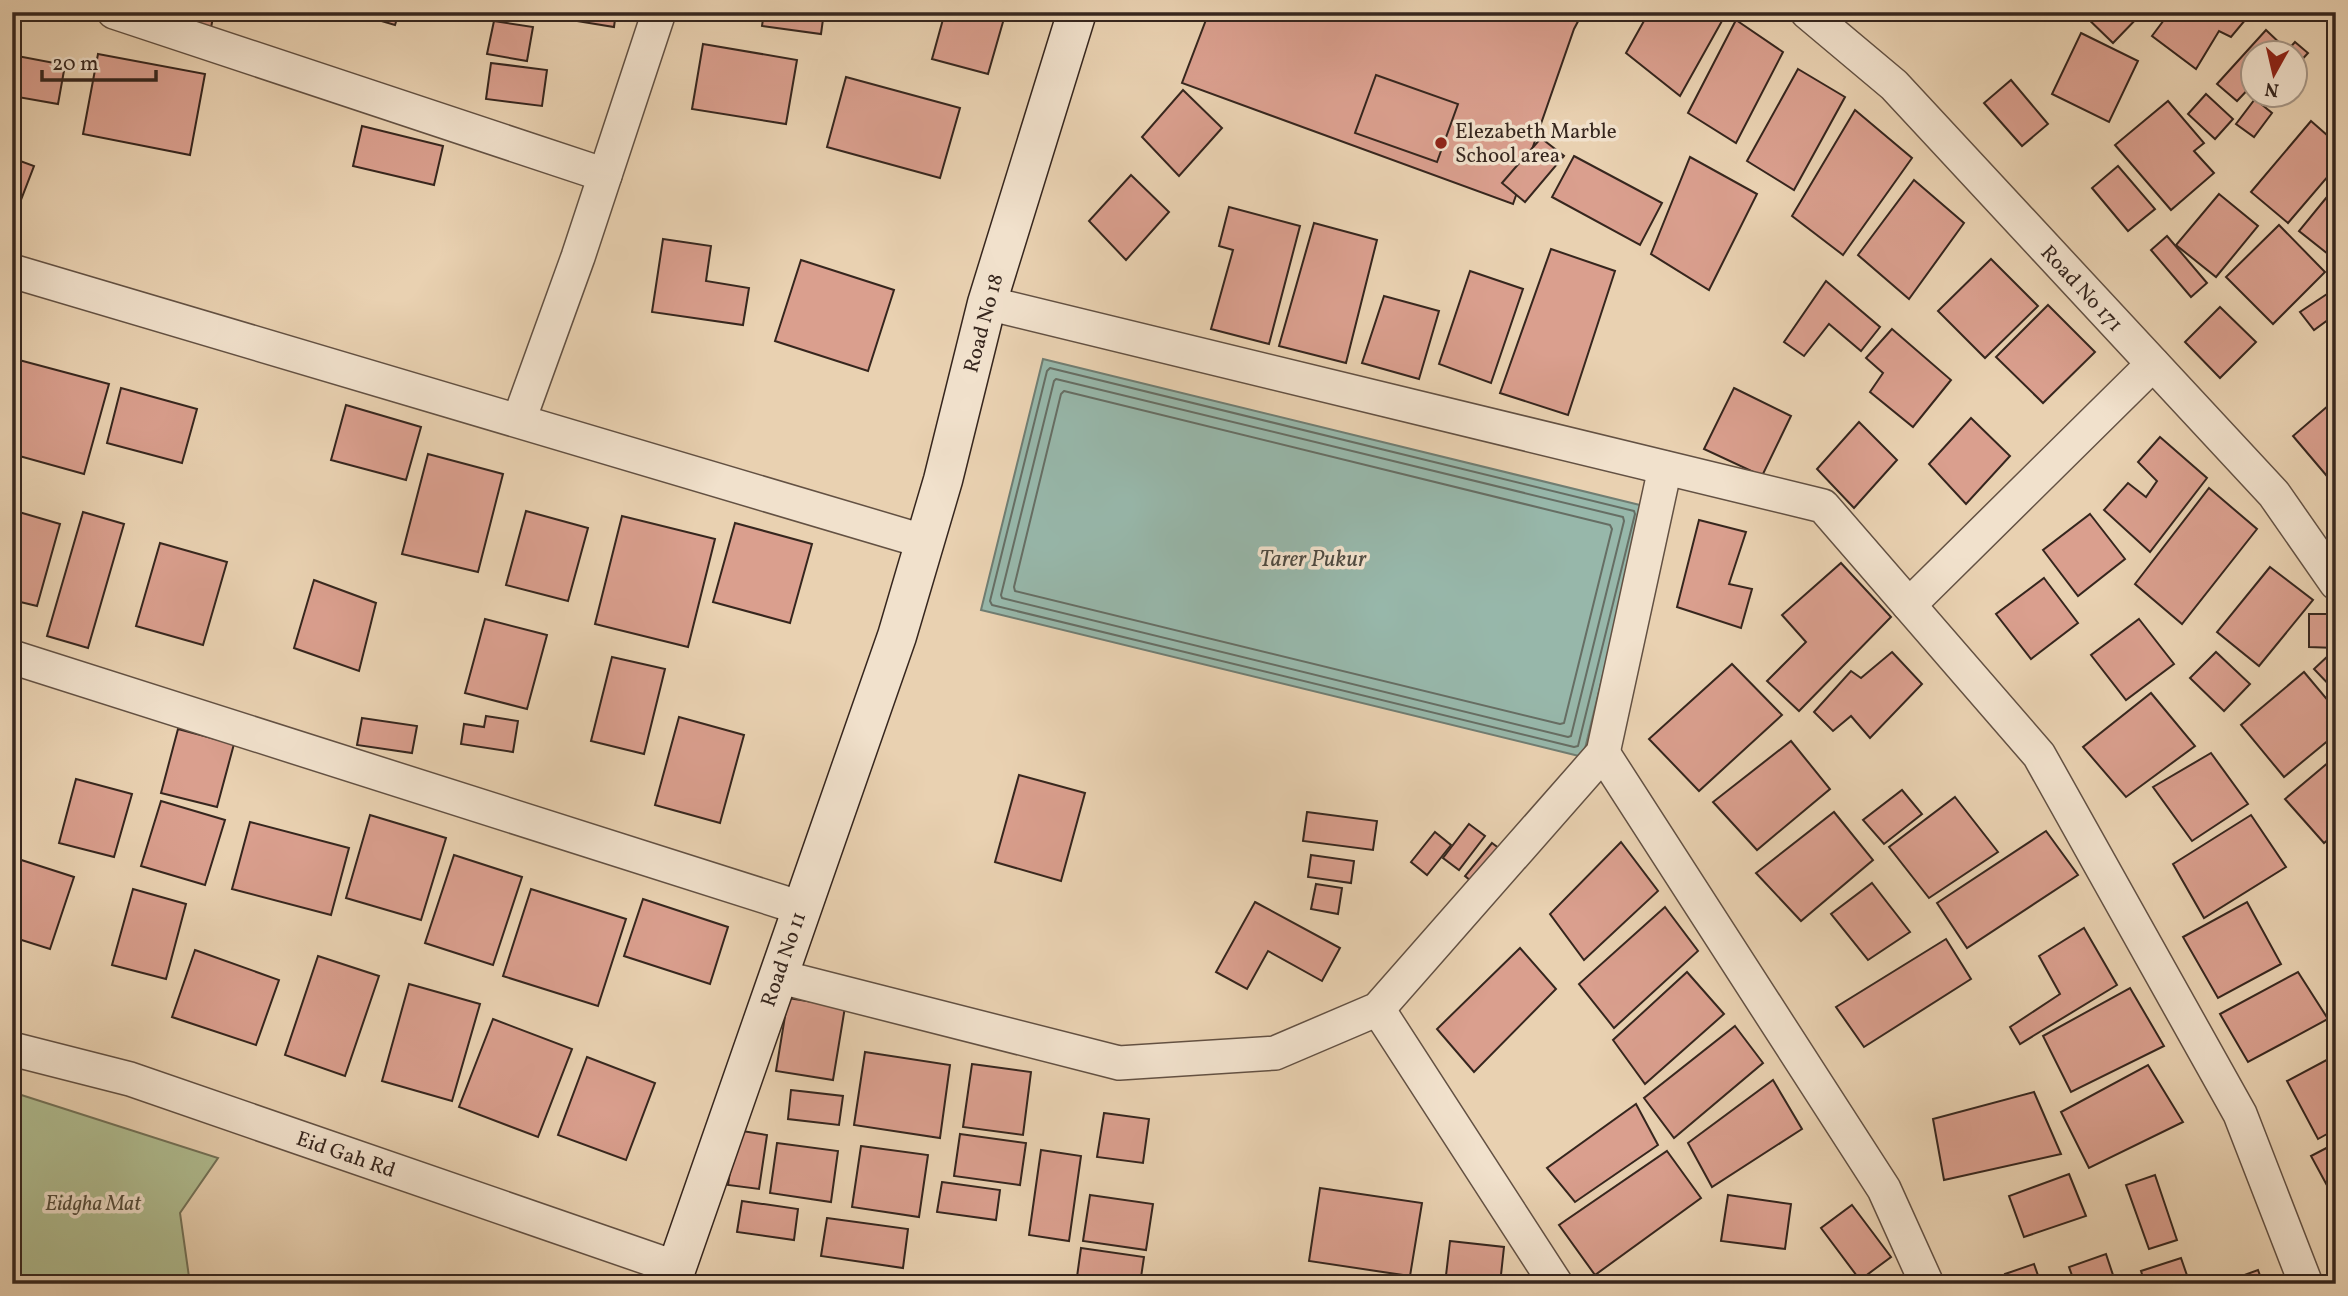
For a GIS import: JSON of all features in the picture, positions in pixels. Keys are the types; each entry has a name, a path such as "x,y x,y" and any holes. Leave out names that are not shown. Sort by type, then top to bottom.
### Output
{"street":[{"path":"114,12 605,175"},
{"path":"519,420 659,12"},
{"name":"Road No 18","path":"897,636 926,542 987,303 1077,12"},
{"name":"Road No 171","path":"1807,12 1894,85 2274,494 2336,583"},
{"path":"12,271 926,542"},
{"path":"987,303 1823,506 2039,755 2240,1114 2306,1284"},
{"path":"1909,605 2153,364"},
{"path":"777,976 1119,1063 1275,1053 1378,1009 1603,753 1665,468"},
{"name":"Road No 11","path":"674,1276 897,636"},
{"path":"12,657 801,908"},
{"path":"1603,753 1884,1189 1927,1284"},
{"path":"1378,1009 1556,1284"},
{"name":"Eid Gah Rd","path":"12,1049 130,1079 674,1276"}],"green space":[{"name":"Eidgha Mat","path":"12,1092 218,1158 180,1213 190,1284 12,1284"}],"water":[{"name":"Tarer Pukur","path":"1043,359 1644,506 1583,757 981,610"}],"building":[{"path":"133,12 214,12 210,33"},
{"path":"351,12 399,12 395,25"},
{"path":"546,12 616,12 614,27 546,16"},
{"path":"764,12 824,12 821,34 762,26"},
{"path":"945,12 996,12 1005,15 988,74 932,59"},
{"name":"Elezabeth Marble School area","path":"1209,12 1583,12 1574,29 1513,204 1182,83"},
{"path":"1649,12 1727,12 1680,96 1626,53"},
{"path":"2081,12 2143,12 2113,43"},
{"path":"2170,12 2239,12 2246,19 2231,37 2219,31 2196,69 2152,36"},
{"path":"1736,20 1783,52 1736,143 1688,113"},
{"path":"494,21 533,27 527,61 487,54"},
{"path":"2266,30 2274,38 2259,38"},
{"path":"2081,33 2138,61 2109,122 2052,94"},
{"path":"703,44 797,60 786,124 692,109"},
{"path":"98,54 205,74 190,155 83,134"},
{"path":"12,55 65,65 58,104 12,96"},
{"path":"2240,59 2240,98 2237,101 2217,84"},
{"path":"491,63 547,70 542,106 486,99"},
{"path":"1798,69 1845,97 1794,190 1747,161"},
{"path":"1376,75 1458,104 1437,162 1355,133"},
{"path":"846,77 960,108 940,178 827,147"},
{"path":"2011,80 2048,124 2022,146 1984,103"},
{"path":"1183,90 1222,128 1179,176 1142,137"},
{"path":"2206,94 2233,119 2215,139 2188,114"},
{"path":"2168,101 2204,143 2194,151 2214,173 2171,210 2115,145"},
{"path":"2248,108 2266,108 2272,113 2254,137 2236,124"},
{"path":"1855,110 1912,158 1843,255 1792,216"},
{"path":"2311,121 2336,143 2336,167 2288,223 2251,192"},
{"path":"362,126 443,146 434,185 353,166"},
{"path":"1541,138 1564,156 1525,202 1502,183"},
{"path":"1574,156 1662,203 1640,245 1552,197"},
{"path":"1690,157 1757,194 1709,290 1651,254"},
{"path":"12,158 34,166 19,205 12,203"},
{"path":"2118,166 2155,209 2128,231 2092,188"},
{"path":"1131,175 1169,212 1126,260 1089,221"},
{"path":"1914,180 1964,223 1909,299 1858,255"},
{"path":"2331,192 2336,196 2336,255 2333,258 2299,231"},
{"path":"2219,194 2258,226 2216,277 2176,245"},
{"path":"1229,207 1300,226 1269,344 1211,329 1233,250 1219,246"},
{"path":"1314,223 1377,240 1346,363 1279,346"},
{"path":"2279,225 2325,272 2273,324 2226,277"},
{"path":"2167,236 2207,283 2191,297 2151,250"},
{"path":"663,239 711,246 706,281 749,288 743,325 652,312"},
{"path":"1551,249 1615,271 1568,415 1500,393"},
{"path":"1991,259 2038,306 1985,358 1938,311"},
{"path":"801,260 894,290 868,371 775,341"},
{"path":"1470,271 1523,289 1491,383 1439,364"},
{"path":"1826,281 1880,327 1861,351 1829,324 1804,356 1784,342"},
{"path":"2330,292 2336,300 2336,314 2314,330 2300,312"},
{"path":"1384,296 1439,311 1419,379 1362,363"},
{"path":"2048,305 2095,352 2043,403 1996,357"},
{"path":"2220,307 2256,342 2220,378 2185,342"},
{"path":"1892,329 1951,380 1913,427 1870,392 1883,373 1866,358"},
{"path":"19,360 109,384 84,474 12,454 12,384"},
{"path":"121,388 197,409 182,463 107,443"},
{"path":"1734,388 1791,416 1762,476 1704,449"},
{"path":"2336,399 2336,466 2326,475 2293,436"},
{"path":"346,405 421,427 406,480 331,460"},
{"path":"1971,418 2010,456 1966,504 1929,464"},
{"path":"1859,422 1897,460 1854,508 1817,469"},
{"path":"2160,437 2207,478 2150,552 2104,510 2128,483 2146,497 2157,481 2138,462"},
{"path":"428,454 503,474 478,572 402,554"},
{"path":"2209,488 2257,529 2182,624 2135,584"},
{"path":"12,510 60,524 37,606 12,600"},
{"path":"526,511 588,528 568,601 506,585"},
{"path":"83,512 124,524 88,648 47,636"},
{"path":"2090,514 2125,559 2078,596 2043,550"},
{"path":"622,516 715,539 688,647 595,624"},
{"path":"1699,520 1746,532 1729,584 1752,589 1741,628 1677,607"},
{"path":"735,523 812,544 790,623 713,602"},
{"path":"160,543 227,562 203,645 136,626"},
{"path":"1841,563 1891,617 1799,711 1767,681 1806,642 1782,615"},
{"path":"2270,567 2313,600 2259,666 2217,632"},
{"path":"2044,578 2078,623 2031,659 1996,614"},
{"path":"314,580 376,603 359,671 294,648"},
{"path":"2309,614 2336,614 2336,648 2309,647"},
{"path":"485,619 547,635 527,709 465,693"},
{"path":"2139,619 2174,664 2126,700 2091,655"},
{"path":"1892,652 1922,684 1870,738 1851,716 1833,731 1814,712 1851,671 1861,678"},
{"path":"2216,652 2250,684 2224,711 2190,678"},
{"path":"2329,655 2336,662 2336,692 2314,669"},
{"path":"612,657 665,669 644,754 591,741"},
{"path":"1732,664 1782,715 1699,791 1649,739"},
{"path":"2304,672 2336,710 2336,734 2284,777 2241,725"},
{"path":"2151,693 2195,746 2126,797 2083,747"},
{"path":"486,716 518,721 513,752 461,744 464,724 484,727"},
{"path":"679,717 744,735 720,823 655,805"},
{"path":"362,718 417,726 412,753 357,745"},
{"path":"178,729 234,744 217,807 161,793"},
{"path":"1791,741 1830,789 1757,850 1713,802"},
{"path":"2211,753 2248,804 2192,841 2153,787"},
{"path":"2336,756 2336,833 2324,843 2285,799"},
{"path":"1019,775 1085,793 1061,881 995,862"},
{"path":"76,779 132,794 114,857 59,843"},
{"path":"1902,790 1922,814 1884,844 1863,820"},
{"path":"1955,797 1998,852 1929,898 1889,847"},
{"path":"161,801 225,820 205,885 141,866"},
{"path":"1307,812 1377,821 1373,850 1303,841"},
{"path":"1834,812 1873,860 1801,921 1756,873"},
{"path":"370,815 446,838 421,920 346,898"},
{"path":"2251,815 2286,867 2204,918 2173,864"},
{"path":"250,822 349,848 331,915 232,889"},
{"path":"1469,824 1485,836 1459,870 1443,858"},
{"path":"2046,831 2078,875 1967,948 1937,903"},
{"path":"1435,832 1451,845 1427,875 1411,862"},
{"path":"1621,842 1658,891 1584,960 1550,914"},
{"path":"1492,843 1504,852 1476,885 1465,876"},
{"path":"454,855 522,877 493,965 425,943"},
{"path":"1311,855 1354,861 1351,883 1308,877"},
{"path":"12,857 74,877 50,949 12,937"},
{"path":"1872,883 1910,932 1868,960 1831,914"},
{"path":"1316,884 1342,888 1338,914 1311,909"},
{"path":"133,889 186,904 166,979 112,965"},
{"path":"531,889 626,919 598,1006 503,976"},
{"path":"643,899 728,927 710,984 624,956"},
{"path":"1255,902 1340,948 1322,981 1268,951 1247,989 1216,972"},
{"path":"2247,902 2281,964 2218,998 2183,937"},
{"path":"1665,907 1698,951 1614,1028 1579,984"},
{"path":"2084,928 2117,985 2020,1044 2010,1027 2060,994 2039,956"},
{"path":"1946,939 1971,979 1864,1047 1836,1007"},
{"path":"1520,948 1556,989 1474,1072 1437,1029"},
{"path":"195,950 279,980 256,1045 172,1017"},
{"path":"318,956 379,976 345,1076 285,1055"},
{"path":"1687,972 1724,1014 1645,1084 1613,1040"},
{"path":"2298,972 2328,1019 2248,1062 2220,1014"},
{"path":"409,984 480,1004 452,1101 382,1081"},
{"path":"2130,988 2164,1046 2071,1092 2043,1036"},
{"path":"788,998 845,1007 833,1080 776,1071"},
{"path":"493,1019 572,1049 538,1137 459,1107"},
{"path":"1735,1026 1763,1063 1674,1138 1644,1098"},
{"path":"865,1052 950,1065 940,1138 854,1125"},
{"path":"2336,1055 2336,1129 2318,1139 2287,1081"},
{"path":"587,1057 655,1083 626,1160 558,1135"},
{"path":"972,1064 1031,1072 1023,1135 963,1127"},
{"path":"2148,1065 2183,1122 2089,1168 2061,1112"},
{"path":"1773,1080 1802,1129 1712,1187 1688,1143"},
{"path":"791,1090 843,1096 839,1125 788,1119"},
{"path":"2034,1092 2061,1154 1944,1180 1933,1119"},
{"path":"1636,1104 1658,1145 1575,1202 1547,1168"},
{"path":"1104,1113 1149,1119 1143,1163 1097,1157"},
{"path":"736,1130 767,1135 759,1189 728,1185"},
{"path":"960,1134 1026,1143 1020,1185 954,1176"},
{"path":"777,1143 838,1151 831,1202 770,1193"},
{"path":"2336,1143 2336,1202 2311,1156"},
{"path":"861,1146 928,1155 919,1217 852,1207"},
{"path":"1041,1150 1081,1156 1069,1241 1029,1235"},
{"path":"1667,1151 1701,1198 1595,1275 1559,1225"},
{"path":"2069,1174 2086,1216 2024,1237 2009,1196"},
{"path":"2155,1175 2177,1240 2149,1249 2126,1185"},
{"path":"942,1182 1000,1190 996,1220 937,1212"},
{"path":"1320,1188 1422,1203 1410,1276 1309,1261"},
{"path":"1090,1195 1153,1204 1146,1250 1083,1241"},
{"path":"1728,1195 1791,1204 1785,1249 1721,1241"},
{"path":"742,1201 798,1209 794,1240 737,1232"},
{"path":"1852,1205 1891,1257 1860,1280 1821,1228"},
{"path":"827,1218 908,1229 903,1268 821,1256"},
{"path":"1450,1241 1504,1247 1500,1284 1445,1284"},
{"path":"1081,1248 1144,1257 1140,1284 1076,1284"},
{"path":"2106,1254 2116,1284 2075,1284 2069,1267"},
{"path":"2181,1258 2190,1284 2145,1284 2141,1271"},
{"path":"2034,1264 2041,1284 2008,1284 2005,1274"},
{"path":"2258,1270 2263,1284 2220,1284"},
{"path":"1742,1278 1744,1284 1726,1284"}],"place":[{"name":"Elezabeth Marble School area","path":"1441,143"}]}
